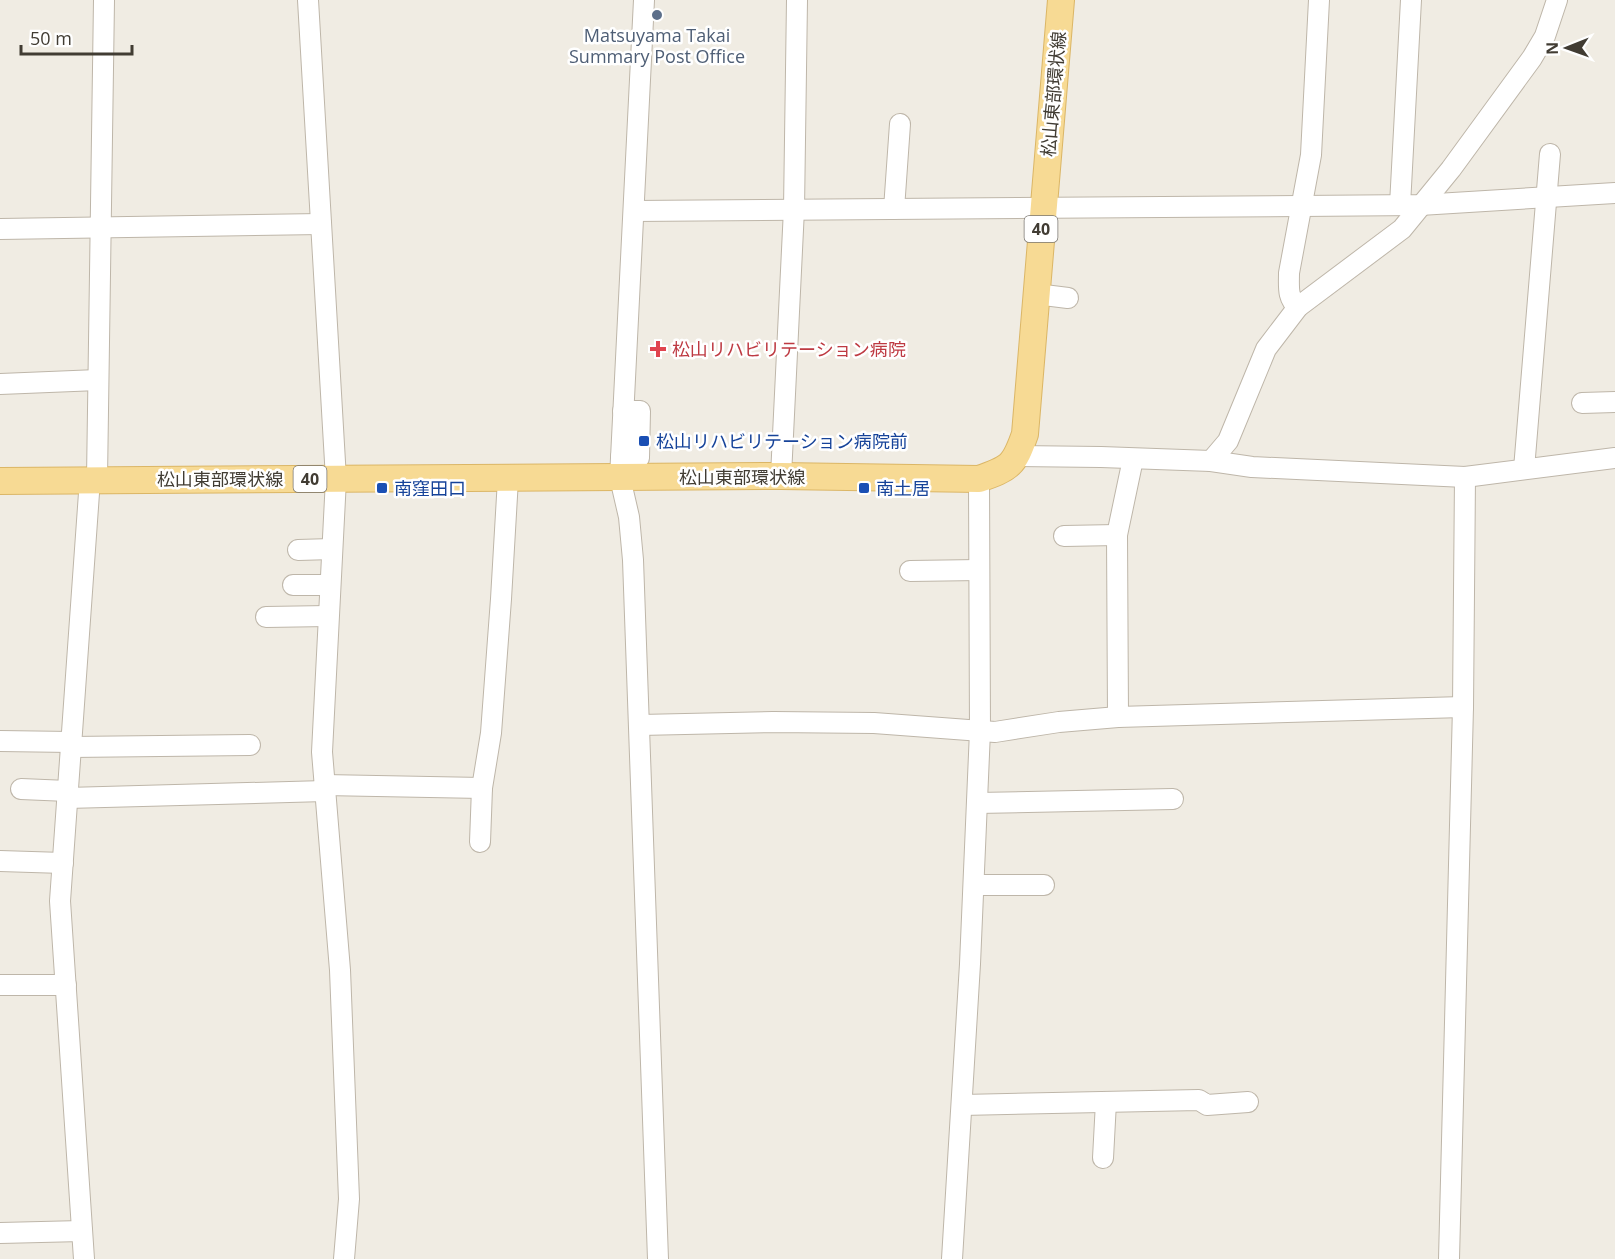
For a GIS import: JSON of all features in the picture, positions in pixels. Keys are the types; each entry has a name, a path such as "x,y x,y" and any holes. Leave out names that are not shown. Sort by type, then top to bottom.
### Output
{"main road":[{"name":"松山東部環状線","path":"0,481 508,479 620,468 781,476 979,479 1005,470 1017,456 1025,434 1061,0"}],"street":[{"path":"84,1259 60,901 94,479 98,380 104,0"},
{"path":"308,0 336,479 322,752 340,981 349,1199 344,1259"},
{"path":"644,0 620,468 629,517 633,560 658,1259"},
{"path":"781,476 794,209 797,0"},
{"path":"1298,307 1292,302 1289,292 1289,273 1311,154 1319,0"},
{"path":"1400,206 1411,0"},
{"path":"1211,461 1228,441 1266,349 1298,307 1402,229 1451,169 1532,58 1545,36 1557,0"},
{"path":"894,209 900,124"},
{"path":"1524,469 1550,154"},
{"path":"634,211 1400,206 1615,193"},
{"path":"0,230 321,224"},
{"path":"1036,294 1068,298"},
{"path":"0,384 98,380"},
{"path":"1582,403 1615,402"},
{"path":"1017,456 1211,461 1252,467 1465,477 1615,458"},
{"path":"1118,717 1117,535 1133,459"},
{"path":"1449,1259 1463,707 1465,477"},
{"path":"480,842 482,789 490,733 501,598 508,479"},
{"path":"952,1259 974,885 980,731 979,479"},
{"path":"1064,536 1117,535"},
{"path":"298,550 332,549"},
{"path":"910,571 979,570"},
{"path":"293,585 330,585"},
{"path":"266,617 328,616"},
{"path":"640,725 773,722 874,723 995,732 1059,722 1118,717 1463,707"},
{"path":"0,741 71,744 250,745"},
{"path":"21,789 68,794 325,788 482,789"},
{"path":"977,803 1173,800"},
{"path":"0,861 63,863"},
{"path":"974,885 1044,885"},
{"path":"0,985 66,985"},
{"path":"962,1105 1199,1100 1207,1105 1248,1102"},
{"path":"1103,1158 1106,1102"},
{"path":"0,1233 82,1231"}],"place":[{"name":"Matsuyama Takai Summary Post Office","path":"657,15"},
{"name":"松山リハビリテーション病院","path":"658,349"},
{"name":"松山リハビリテーション病院前","path":"644,441"},
{"name":"南窪田口","path":"382,488"},
{"name":"南土居","path":"864,488"}]}
